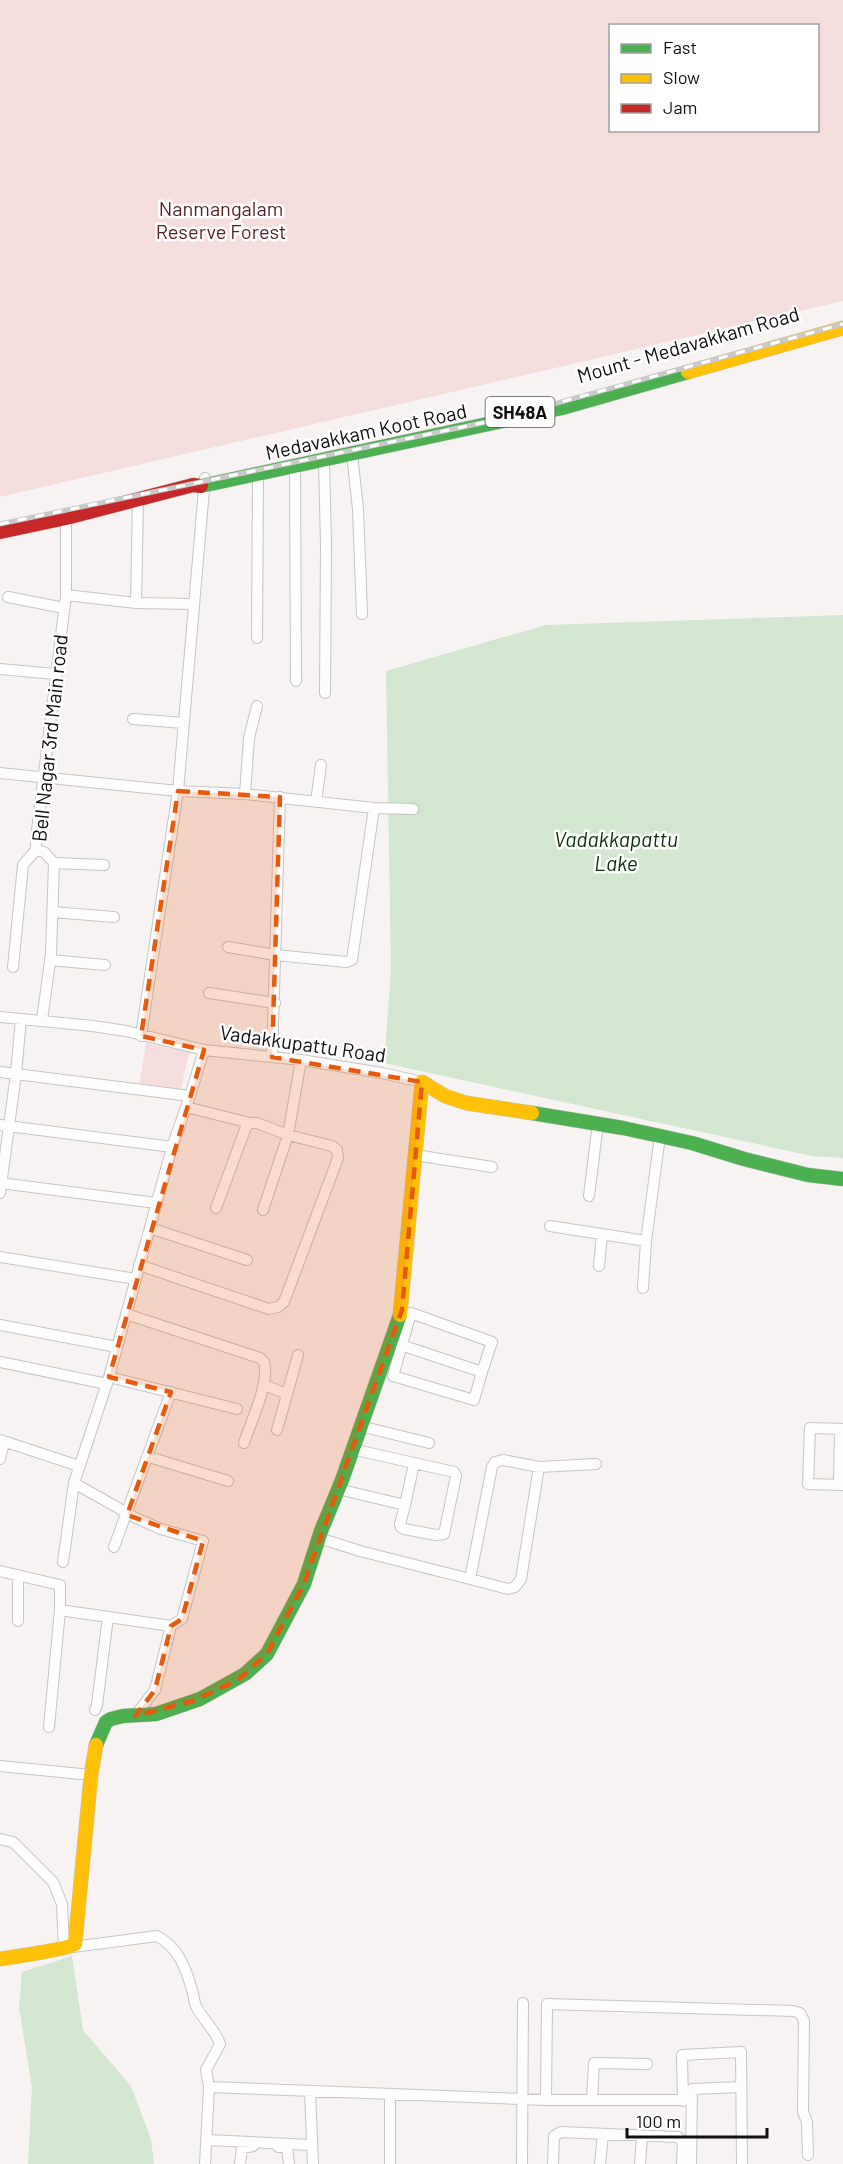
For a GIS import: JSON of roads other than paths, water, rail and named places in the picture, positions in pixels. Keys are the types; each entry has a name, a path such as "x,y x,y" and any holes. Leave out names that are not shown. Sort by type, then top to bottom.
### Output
{"main road":[{"name":"Mount - Medavakkam Road","path":"201,483 496,419 812,330 843,319"},
{"name":"Medavakkam Koot Road","path":"0,532 66,518 201,483 258,475 562,408 843,328"},
{"name":"Vadakkupattu Road","path":"422,1082 446,1096 466,1103 660,1136 692,1143 744,1160 843,1179"},
{"path":"0,1959 69,1948 76,1941 82,1854 91,1775 97,1740 106,1722 118,1717 158,1713 193,1701 238,1680 259,1664 274,1644 304,1584 360,1426 386,1374 407,1311 411,1189 422,1082"}],"street":[{"path":"352,454 358,509 362,614"},
{"path":"324,461 325,693"},
{"path":"296,466 296,681"},
{"path":"257,638 258,475"},
{"path":"141,1036 178,791 194,604 201,483"},
{"path":"136,603 138,500"},
{"name":"Bell Nagar 3rd Main road","path":"42,1020 50,960 54,862 44,852 36,850 42,779 66,595 66,518"},
{"path":"66,595 136,603 194,604"},
{"path":"8,597 64,608"},
{"path":"0,669 55,674"},
{"path":"245,794 249,738 257,706"},
{"path":"133,719 184,723"},
{"path":"316,802 321,765"},
{"path":"0,774 178,791 280,797 374,808 413,809"},
{"path":"272,1058 280,797"},
{"path":"228,947 276,955 346,962 352,960 374,808"},
{"path":"13,967 23,865 36,850"},
{"path":"54,862 104,865"},
{"path":"52,912 114,917"},
{"path":"50,960 105,965"},
{"path":"209,993 274,1003"},
{"path":"0,1017 126,1031 204,1050"},
{"path":"21,1019 16,1074 4,1126 0,1186 156,1203"},
{"name":"Vadakkupattu Road","path":"63,1562 74,1483 108,1380 172,1147 204,1050 301,1060 382,1072 422,1082"},
{"path":"263,1210 288,1135 301,1060"},
{"path":"0,1072 188,1101 288,1135 332,1146 337,1150 338,1158 284,1302 278,1307 269,1309 140,1265"},
{"path":"216,1208 246,1127 250,1123"},
{"path":"589,1196 598,1124"},
{"path":"4,1126 172,1147"},
{"path":"642,1288 660,1136"},
{"path":"415,1155 492,1167"},
{"path":"550,1226 646,1241"},
{"path":"150,1228 247,1260"},
{"path":"599,1266 602,1234"},
{"path":"0,1257 136,1279"},
{"path":"386,1374 474,1400 492,1342 407,1311"},
{"path":"126,1314 260,1358 264,1362 267,1370 264,1384 244,1443"},
{"path":"0,1325 117,1347"},
{"path":"396,1343 482,1372"},
{"path":"278,1430 298,1354"},
{"path":"0,1362 171,1392 237,1409"},
{"path":"264,1384 287,1394"},
{"path":"114,1547 171,1392"},
{"path":"360,1426 429,1443"},
{"path":"810,1428 842,1429 841,1485 808,1484 810,1428"},
{"path":"0,1459 2,1441 79,1466"},
{"path":"352,1449 450,1470 456,1476 444,1534 436,1535 401,1527 414,1464"},
{"path":"149,1457 228,1481"},
{"path":"470,1579 492,1467 495,1462 503,1460 539,1467 596,1464"},
{"path":"319,1538 360,1551 508,1589 515,1587 522,1579 539,1467"},
{"path":"60,1610 171,1626 182,1619 203,1541 161,1529 127,1515 74,1483"},
{"path":"338,1489 405,1505"},
{"path":"0,1571 60,1585 60,1610 48,1727"},
{"path":"18,1575 18,1621"},
{"path":"94,1710 97,1705 108,1617"},
{"path":"135,1716 154,1690 171,1626"},
{"path":"0,1766 91,1775"},
{"path":"0,1839 13,1842 53,1882 62,1904 69,1948 157,1936 165,1940 185,1967 195,2005 211,2031 218,2037 220,2044 206,2070 209,2087 205,2164"},
{"path":"522,2164 523,2003"},
{"path":"546,2100 547,2004 793,2011 800,2013 804,2021 803,2112 807,2122 808,2155"},
{"path":"691,2164 682,2055 741,2052 742,2164"},
{"path":"592,2099 594,2063 647,2064"},
{"path":"209,2087 546,2100 687,2100"},
{"path":"687,2100 692,2089 741,2087"},
{"path":"310,2091 313,2164"},
{"path":"390,2095 390,2164"},
{"path":"553,2164 555,2136 561,2132 681,2139 682,2164"},
{"path":"600,2164 603,2135"},
{"path":"640,2164 642,2136"},
{"path":"207,2140 312,2145"},
{"path":"240,2164 242,2148 246,2146 287,2147 289,2164"}],"water":[{"name":"Vadakkapattu Lake","path":"843,615 843,1158 812,1156 384,1063 391,970 386,671 546,625"},
{"path":"72,1956 83,2030 131,2086 151,2139 154,2164 28,2164 32,2088 19,2007 22,1972"}],"railway":[{"path":"0,524 496,420 843,324"}],"park label":[{"name":"Nanmangalam Reserve Forest","path":"221,220"}]}
